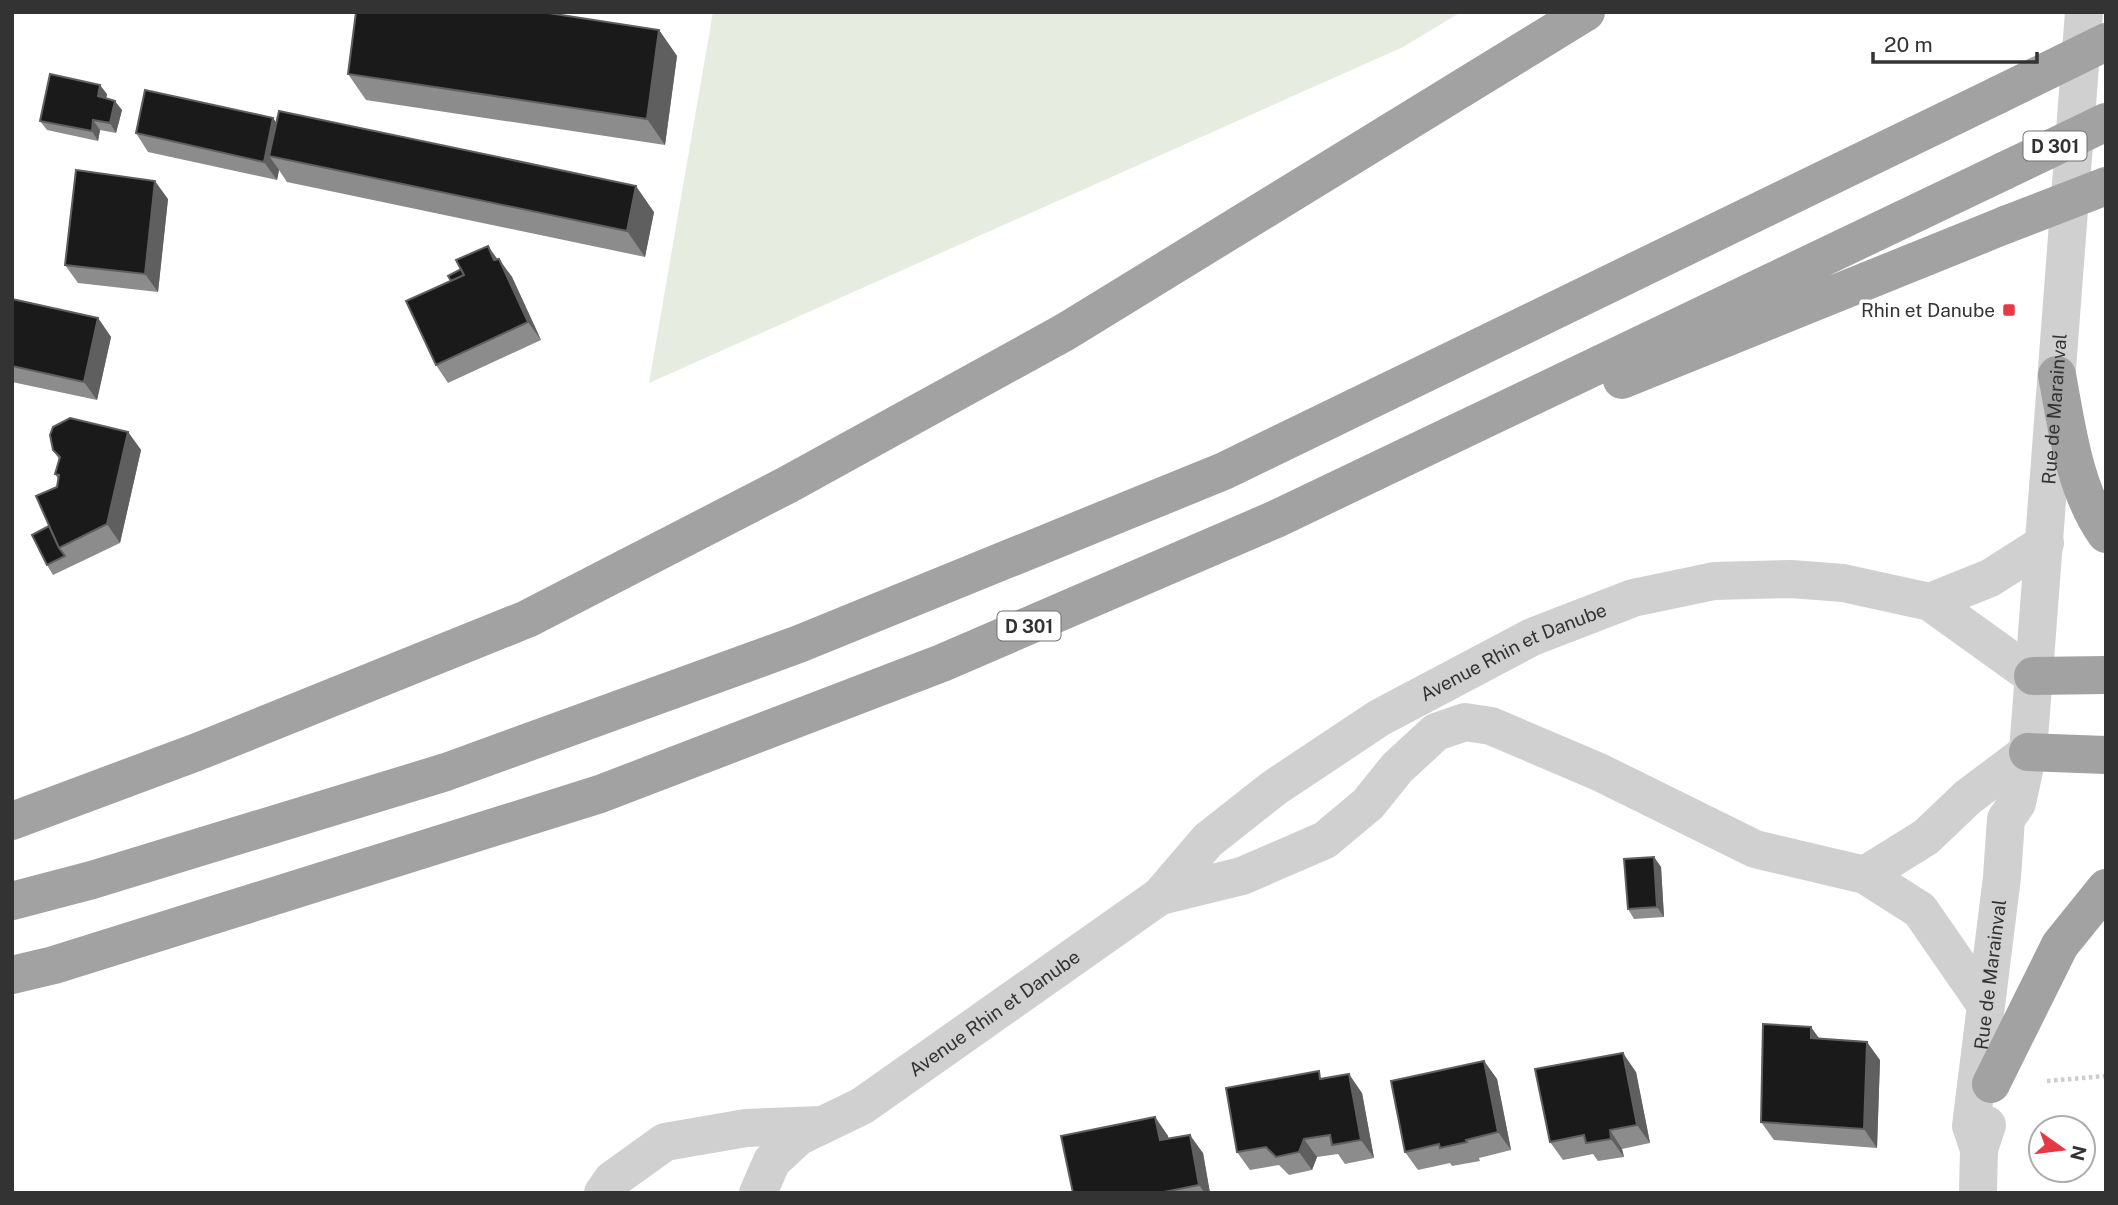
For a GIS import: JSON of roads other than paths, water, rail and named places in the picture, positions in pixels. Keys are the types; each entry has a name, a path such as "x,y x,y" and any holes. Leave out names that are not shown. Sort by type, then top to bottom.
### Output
{"highway":[{"path":"12,821 197,752 514,624 786,485 1065,332 1586,12"},
{"path":"12,901 92,880 446,772 799,644 1224,471 2106,42"},
{"name":"D 301","path":"12,975 54,965 600,794 942,663 1276,519 2106,122"},
{"path":"1276,519 2106,186"},
{"path":"2057,375 2074,461 2097,521 2106,534"},
{"path":"2033,676 2106,675"},
{"path":"2028,752 2106,755"},
{"path":"1991,1084 2060,945 2106,888"}],"street":[{"name":"Rue de Marainval","path":"1979,1149 1971,1126 2007,819 2017,803 2028,752 2084,12"},
{"path":"1930,602 1990,578 2045,543"},
{"name":"Avenue Rhin et Danube","path":"758,1193 772,1161 798,1138 862,1106 1160,896 1208,840 1274,788 1379,718 1532,638 1620,603 1714,581 1791,579 1843,583 1930,602 2033,676"},
{"name":"Avenue Rhin et Danube","path":"1160,896 1242,876 1325,840 1368,804 1397,768 1436,732 1465,722 1491,726 1575,762 1755,849 1865,875 1920,910 1985,1004"},
{"path":"1865,875 1926,837 1968,797 2028,752"},
{"name":"Rue de Marainval","path":"1978,1193 1979,1149 1986,1129 2017,877 2022,819 2017,803"},
{"name":"Avenue Rhin et Danube","path":"603,1193 612,1180 665,1142 746,1128 824,1125"}],"place":[{"name":"Rhin et Danube","path":"2009,310"}]}
